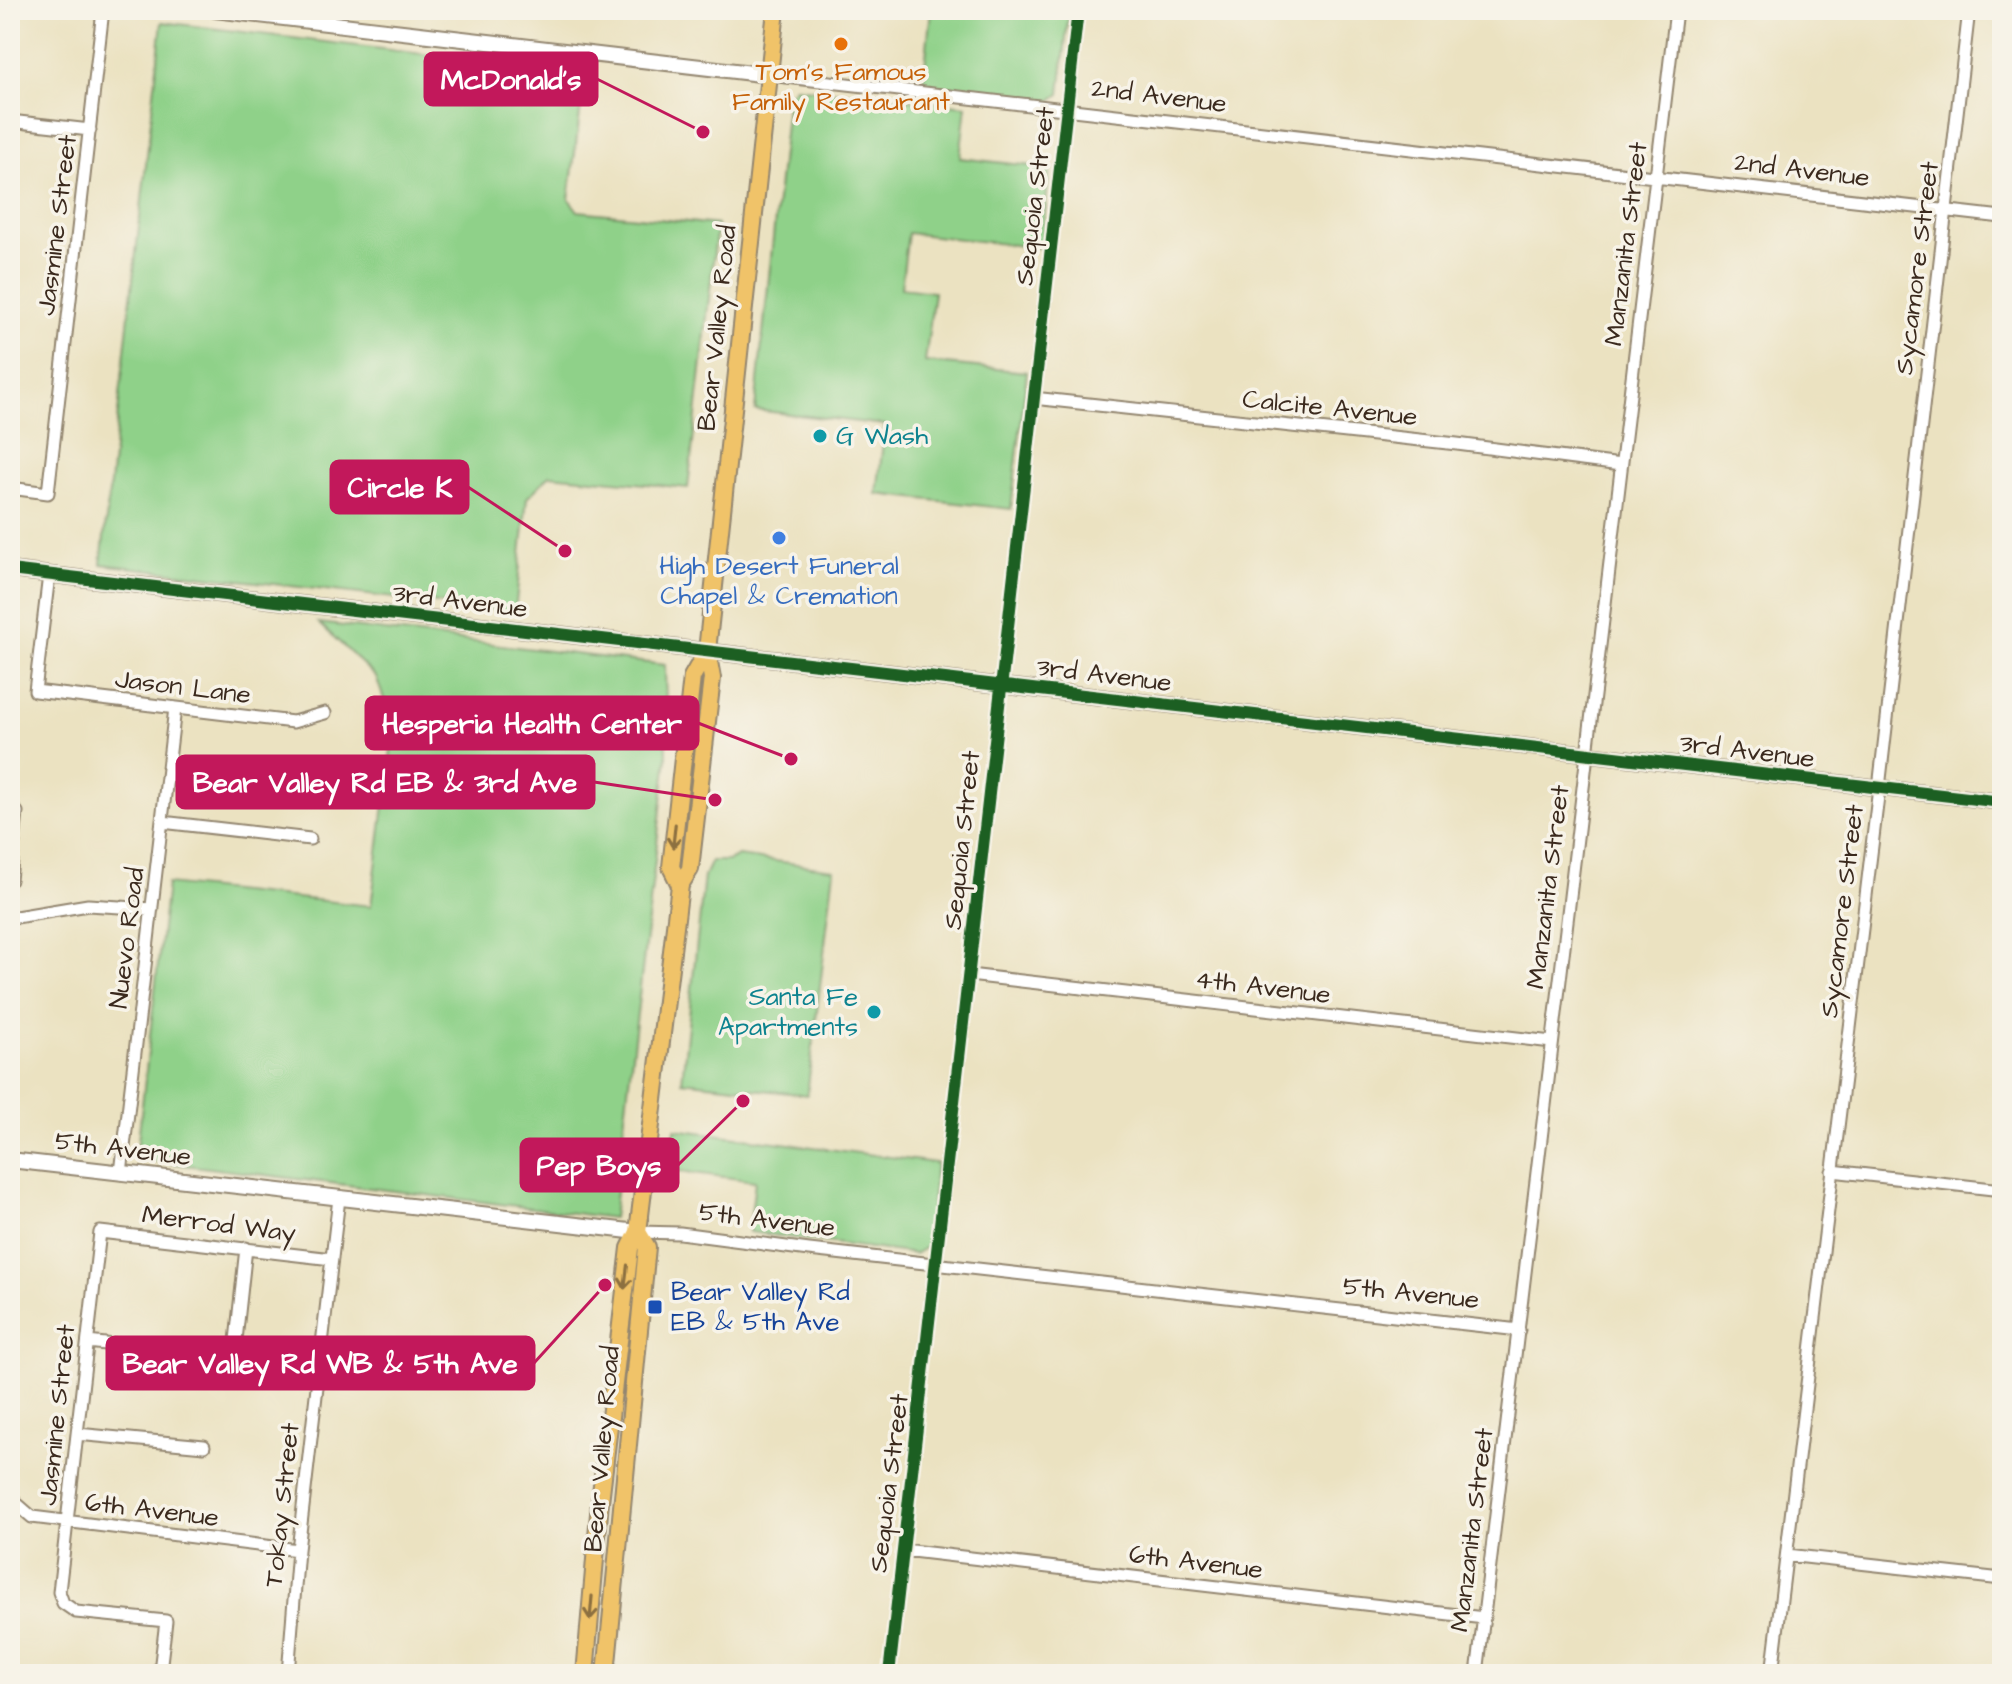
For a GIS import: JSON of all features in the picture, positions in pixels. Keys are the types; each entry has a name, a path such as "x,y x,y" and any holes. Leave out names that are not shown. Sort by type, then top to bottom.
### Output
{"main road":[{"name":"Bear Valley Road","path":"585,1674 600,1502 630,1248 638,1232 680,885 690,869 712,678 707,651 776,10"},
{"name":"Bear Valley Road","path":"606,1674 647,1247 638,1232"},
{"path":"600,1502 609,1505 610,1512 605,1583 611,1618"}],"street":[{"name":"Jasmine Street","path":"10,488 48,493 103,10"},
{"name":"2nd Avenue","path":"215,10 2002,217"},
{"name":"Sequoia Street","path":"889,1674 1078,10"},
{"name":"Manzanita Street","path":"1477,1674 1676,10"},
{"name":"Sycamore Street","path":"1772,1674 1969,10"},
{"path":"10,121 90,130"},
{"name":"Calcite Avenue","path":"1033,398 1621,465"},
{"name":"3rd Avenue","path":"10,570 2002,802"},
{"name":"Jason Lane","path":"49,575 35,691 293,722 325,713"},
{"name":"Nuevo Road","path":"121,1173 175,708"},
{"path":"10,880 13,812"},
{"path":"162,822 310,839"},
{"path":"10,918 88,905 152,909"},
{"name":"4th Avenue","path":"969,975 1552,1042"},
{"name":"5th Avenue","path":"10,1160 638,1232 680,1233 1519,1330"},
{"path":"1832,1171 2002,1190"},
{"name":"Tokay Street","path":"288,1674 298,1550 339,1198"},
{"name":"Jasmine Street","path":"100,1232 59,1592 63,1603 76,1612 166,1621 160,1671 183,1674"},
{"name":"Merrod Way","path":"100,1232 332,1259"},
{"path":"88,1342 234,1359 246,1248"},
{"path":"77,1434 204,1446"},
{"name":"6th Avenue","path":"10,1494 32,1517 298,1550"},
{"name":"6th Avenue","path":"903,1550 1484,1618"},
{"path":"1787,1555 2002,1579"}],"green space":[{"path":"931,10 1069,10 1060,94 1050,101 923,85"},
{"path":"162,22 585,74 569,199 578,211 717,225 688,488 550,475 527,498 515,612 101,564"},
{"path":"795,87 966,106 960,158 1050,168 1041,248 908,233 901,288 934,292 925,362 1027,372 1011,509 877,494 885,425 755,410 788,95"},
{"path":"319,623 665,665 667,758 613,1218 136,1159 167,884 371,906 394,727 376,677"},
{"path":"738,856 834,869 807,1095 682,1081 704,876 711,861 728,861"},
{"path":"675,1129 936,1163 928,1246 915,1254 749,1232 755,1181 670,1170"}],"cycle path":[{"path":"889,1674 1078,10"},
{"path":"10,570 2002,802"}],"place":[{"name":"Tom's Famous Family Restaurant","path":"841,44"},
{"name":"McDonald's","path":"703,132"},
{"name":"G Wash","path":"820,436"},
{"name":"High Desert Funeral Chapel & Cremation","path":"779,538"},
{"name":"Circle K","path":"565,551"},
{"name":"Hesperia Health Center","path":"791,759"},
{"name":"Bear Valley Rd EB & 3rd Ave","path":"715,800"},
{"name":"Santa Fe Apartments","path":"874,1012"},
{"name":"Pep Boys","path":"743,1101"},
{"name":"Bear Valley Rd WB & 5th Ave","path":"605,1285"},
{"name":"Bear Valley Rd EB & 5th Ave","path":"655,1307"}]}
